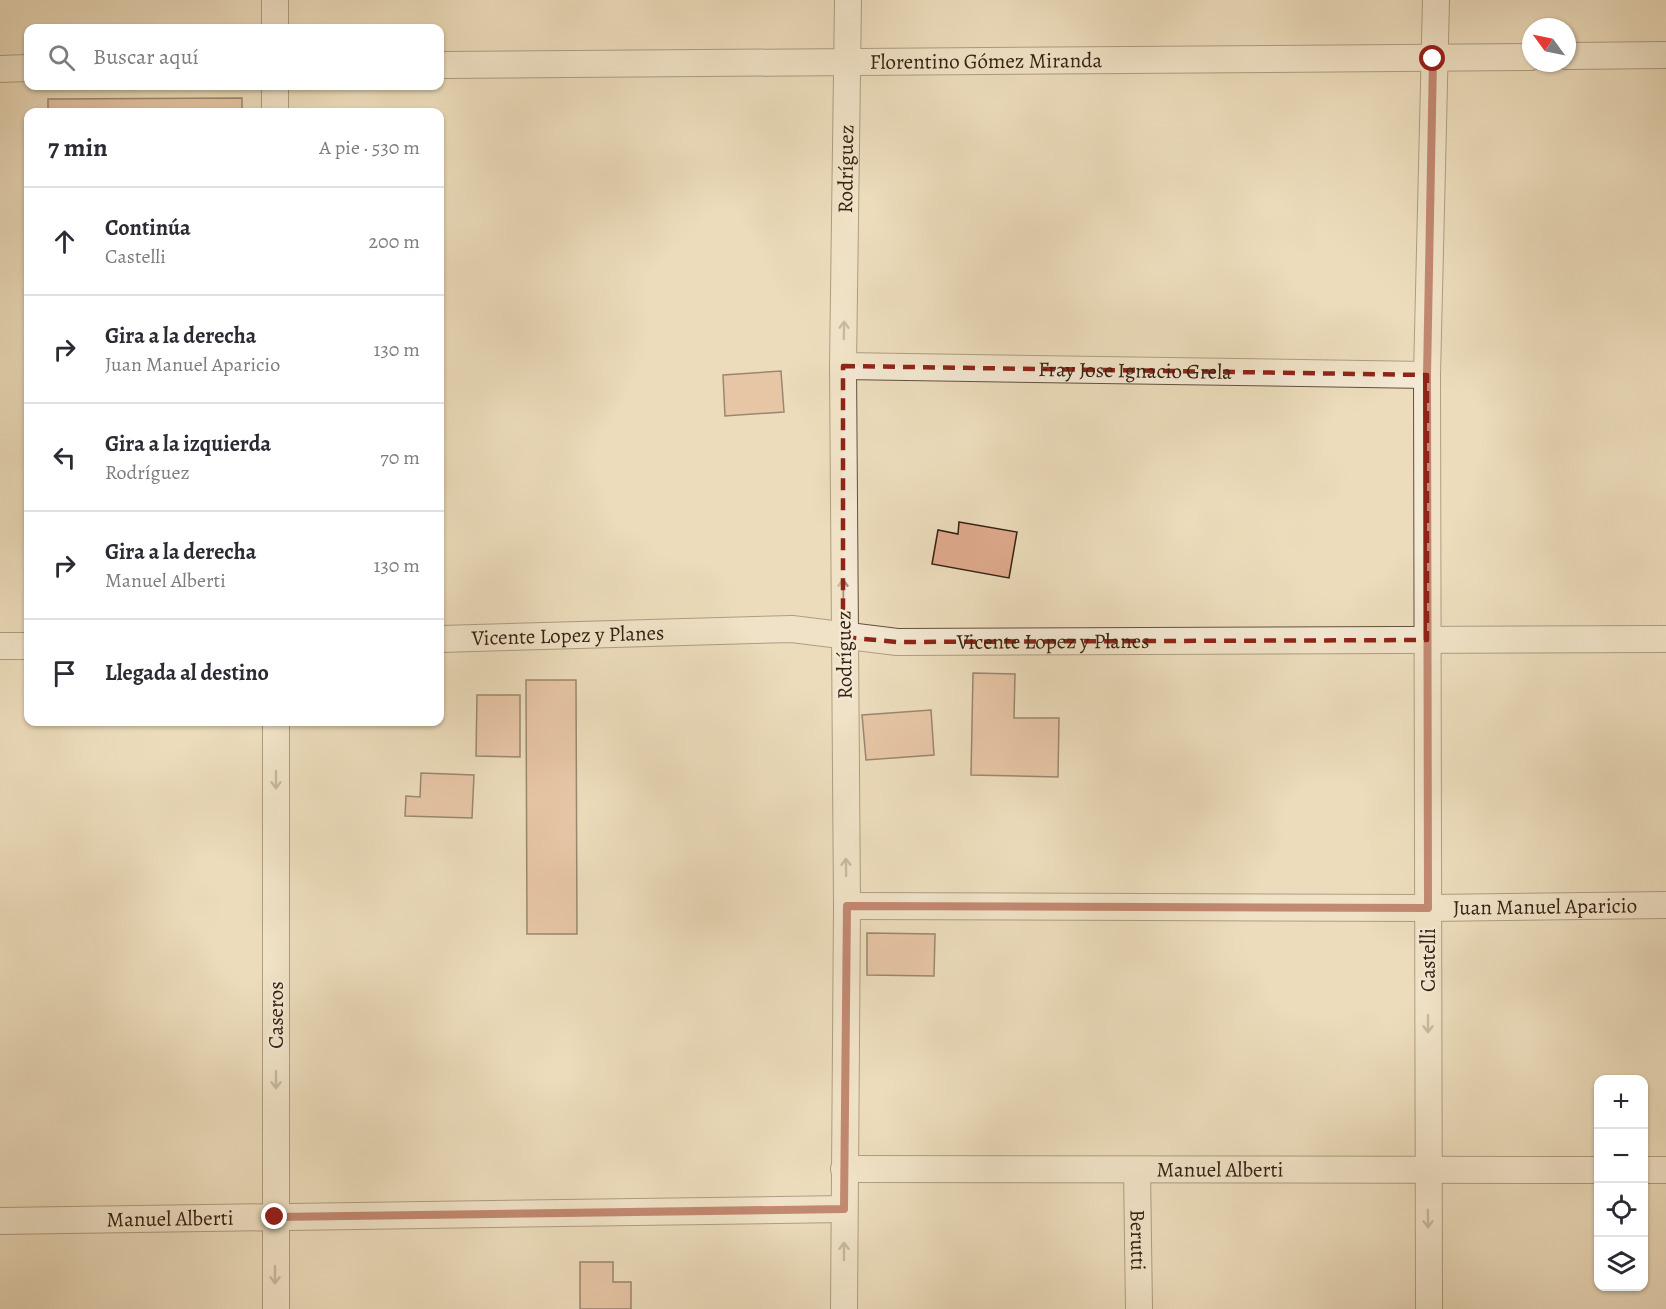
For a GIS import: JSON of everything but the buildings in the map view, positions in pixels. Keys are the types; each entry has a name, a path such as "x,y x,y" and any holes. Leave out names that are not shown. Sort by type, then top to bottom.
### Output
{"street":[{"path":"275,0 275,24"},
{"name":"Rodríguez","path":"844,1309 847,906 843,637 843,366 848,0"},
{"name":"Castelli","path":"1428,1309 1427,375 1436,0"},
{"path":"1576,56 1666,55"},
{"name":"Florentino Gómez Miranda","path":"444,66 1522,57"},
{"path":"0,69 24,68"},
{"path":"275,90 275,108"},
{"name":"Fray Jose Ignacio Grela","path":"843,366 1427,375"},
{"name":"Vicente Lopez y Planes","path":"444,639 792,629 897,642 1666,639"},
{"path":"0,646 24,646"},
{"name":"Caseros","path":"276,726 276,1309"},
{"name":"Juan Manuel Aparicio","path":"847,906 1428,908 1666,905"},
{"name":"Manuel Alberti","path":"844,1169 1594,1170"},
{"path":"1648,1170 1666,1170"},
{"name":"Berutti","path":"1137,1171 1139,1309"},
{"name":"Manuel Alberti","path":"0,1221 844,1209"}],"highlighted area":[{"path":"843,366 1427,375 1427,640 897,642 843,637"}],"route":[{"path":"275,1217 844,1209 847,906 1428,908 1427,375 1433,59"}]}
